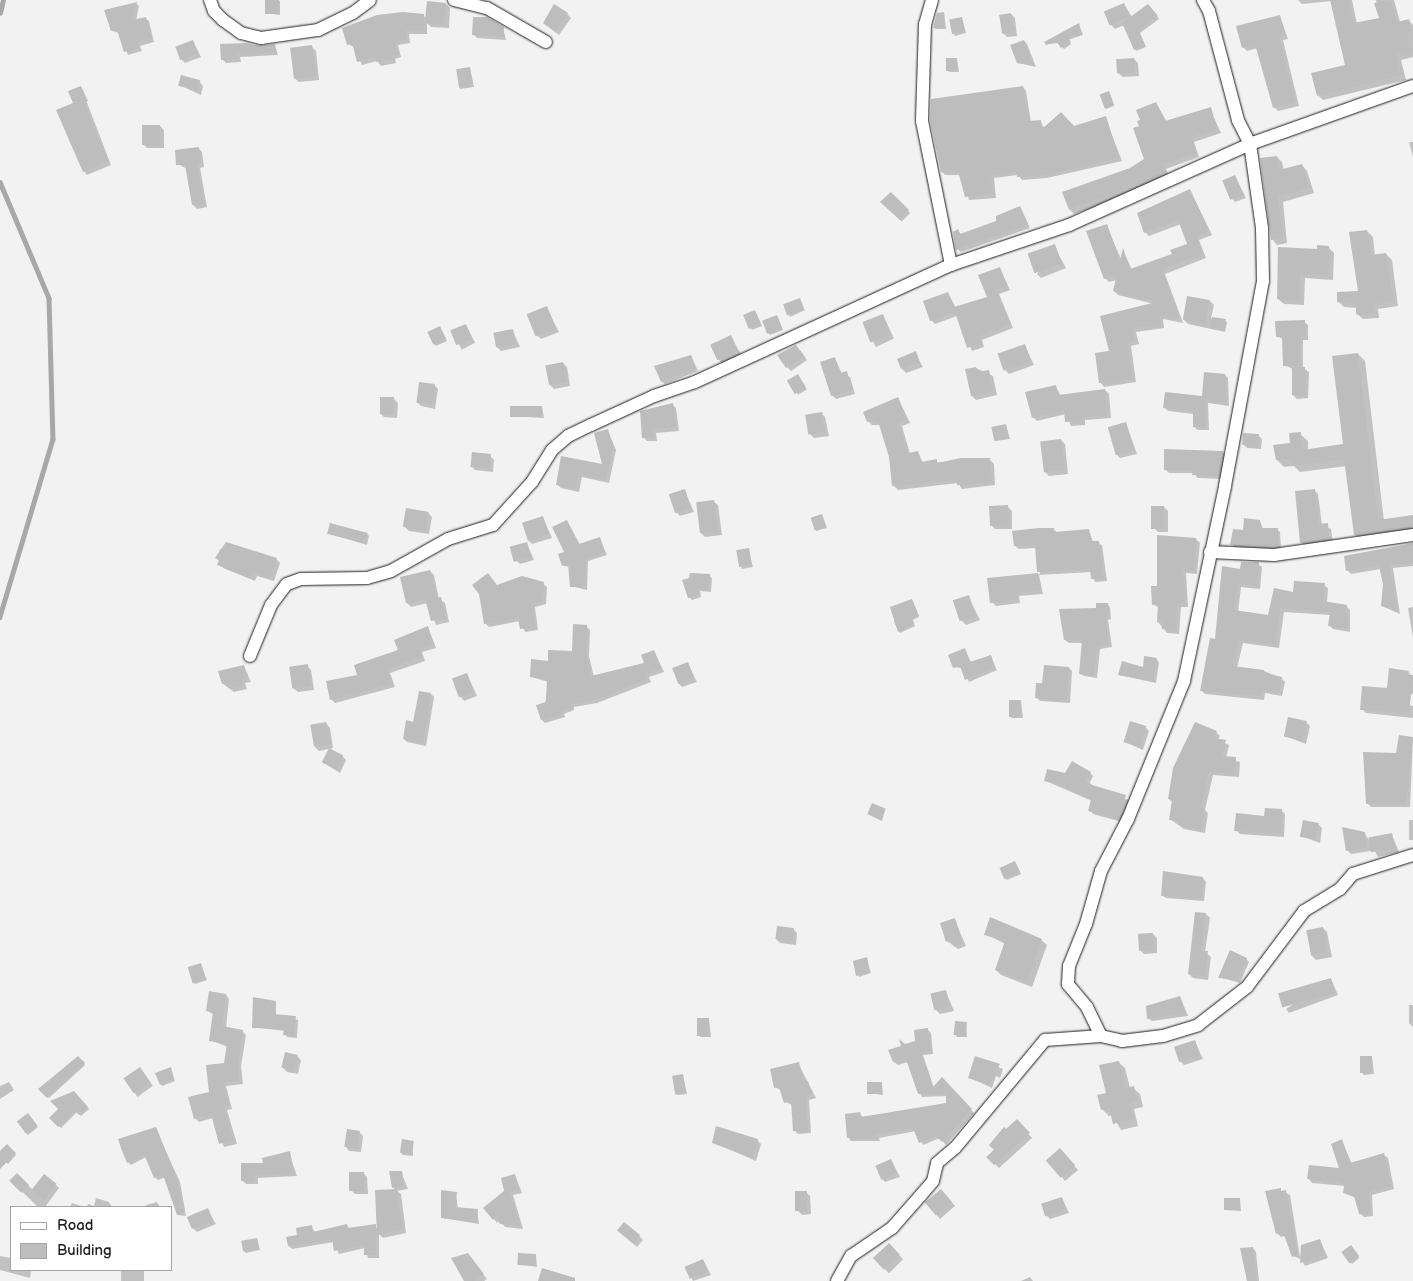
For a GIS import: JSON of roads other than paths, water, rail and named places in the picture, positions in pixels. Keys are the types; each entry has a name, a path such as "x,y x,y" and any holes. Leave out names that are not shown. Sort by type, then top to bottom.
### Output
{"street":[{"path":"210,0 214,11 223,20 241,33 261,38 318,30 353,13 370,0"},
{"path":"454,0 487,8 546,42"},
{"path":"932,0 925,24 922,122 951,265"},
{"path":"1100,1036 1087,1007 1068,984 1069,966 1086,924 1101,871 1128,819 1184,681 1198,629 1210,552 1263,281 1262,228 1250,144 1238,120 1209,11 1203,0"},
{"path":"250,656 271,605 287,584 301,578 367,578 391,571 448,539 493,525 532,482 552,450 568,436 951,265 1069,225 1180,178 1250,144 1413,86"},
{"path":"1210,552 1274,555 1413,535"},
{"path":"837,1281 851,1256 892,1228 921,1195 933,1180 937,1163 955,1148 1045,1040 1100,1036 1122,1040 1163,1036 1198,1025 1247,987 1304,911 1340,889 1353,874 1413,855"}],"waterway":[{"path":"0,13 3,0"},
{"path":"0,182 49,298 53,439 0,617"}]}
